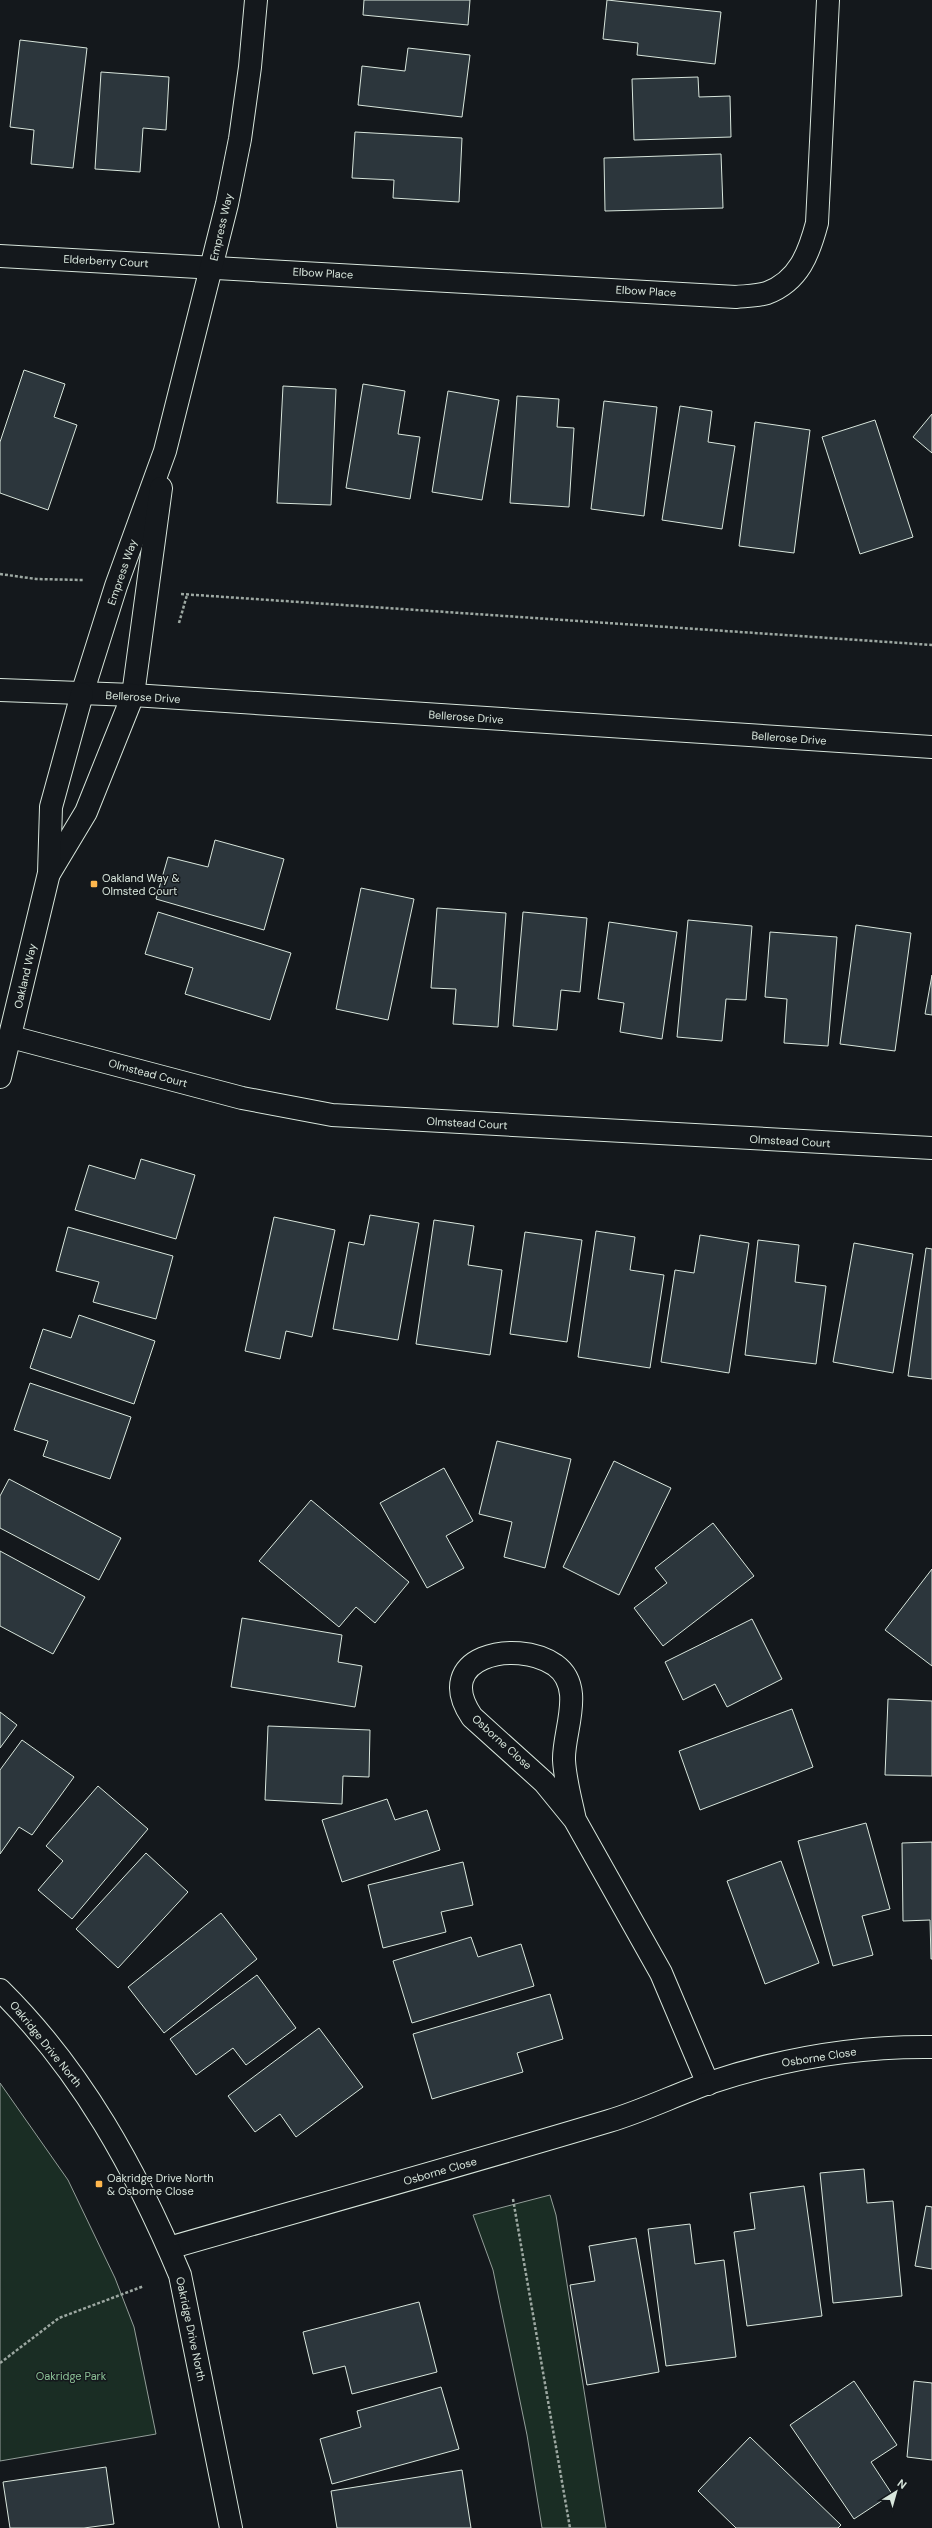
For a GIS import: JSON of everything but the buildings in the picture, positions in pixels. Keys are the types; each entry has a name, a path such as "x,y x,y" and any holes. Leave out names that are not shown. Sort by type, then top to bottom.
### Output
{"street":[{"name":"Empress Way","path":"82,694 116,586 165,451 211,267 240,139 250,67 256,0"},
{"name":"Elbow Place","path":"211,267 736,297 766,293 797,273 812,240 817,223 828,0"},
{"name":"Elderberry Court","path":"0,256 211,267"},
{"name":"Empress Way","path":"133,695 148,592 165,451"},
{"name":"Bellerose Drive","path":"0,690 133,695 932,747"},
{"name":"Oakland Way","path":"0,1077 11,1037 49,873 51,807 82,694"},
{"name":"Oakland Way","path":"49,873 86,812 133,695"},
{"name":"Olmstead Court","path":"11,1037 242,1098 332,1115 932,1148"},
{"name":"Osborne Close","path":"575,1820 564,1761 571,1705 571,1689 564,1674 555,1665 528,1656 500,1654 484,1656 472,1663 460,1684 464,1705 472,1717 544,1782 575,1820 661,1972 708,2084"},
{"name":"Oakridge Drive North","path":"0,1990 37,2030 90,2099 144,2193 169,2248 180,2275 232,2528"},
{"name":"Osborne Close","path":"169,2248 616,2119 708,2084 777,2064 830,2053 881,2047 932,2047"}],"path":[{"path":"0,574 36,579 72,578 116,586"},
{"path":"148,592 932,645"},
{"path":"179,625 187,595"},
{"path":"513,2199 570,2528"},
{"path":"0,2363 59,2318 144,2286"}],"green space":[{"name":"Oakridge Park","path":"0,2083 68,2180 115,2278 134,2327 156,2434 0,2461"},
{"path":"550,2195 556,2215 606,2528 542,2528 527,2435 493,2270 473,2215"}],"place":[{"name":"Oakland Way & Olmsted Court","path":"94,884"},
{"name":"Oakridge Drive North & Osborne Close","path":"99,2184"}]}
